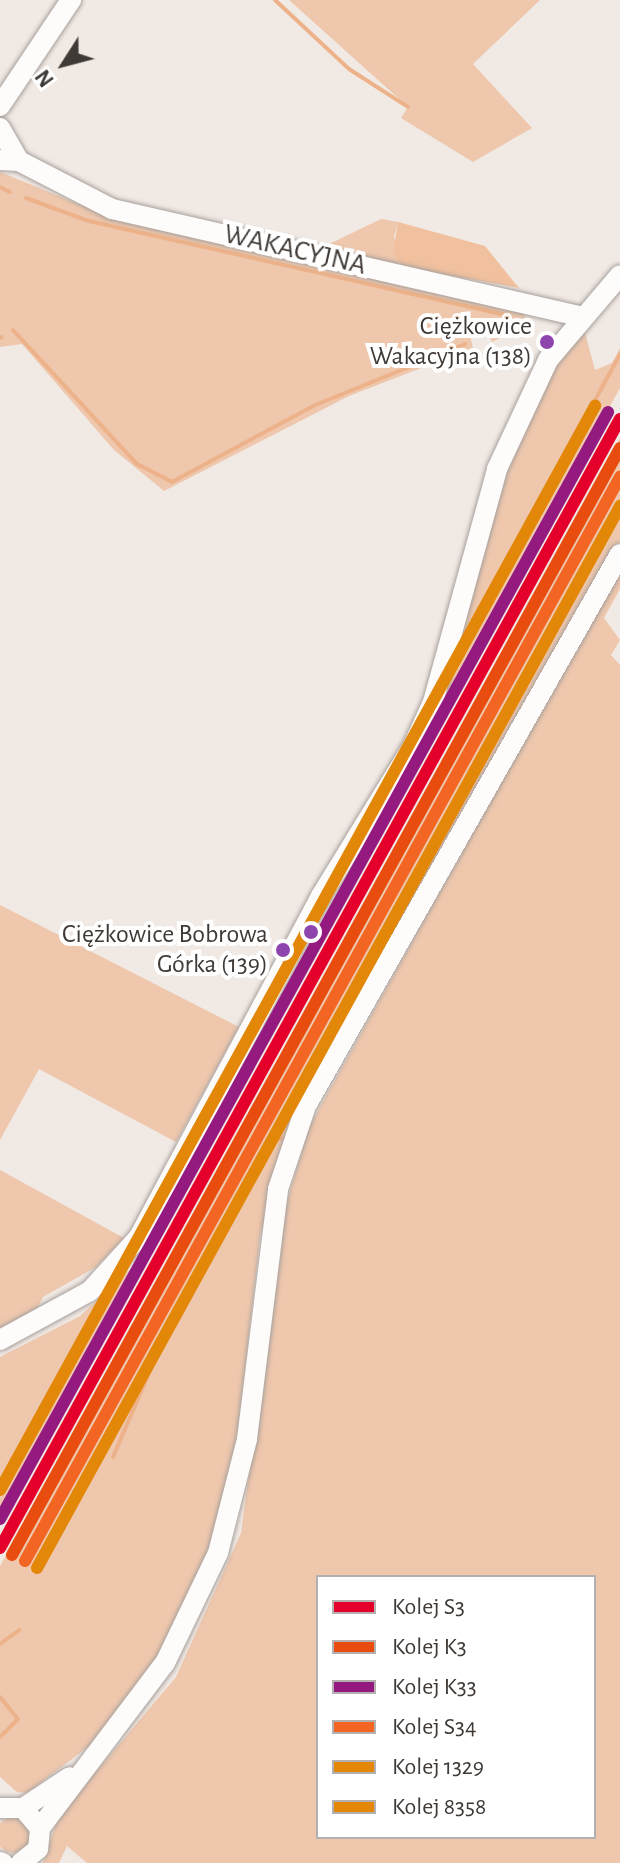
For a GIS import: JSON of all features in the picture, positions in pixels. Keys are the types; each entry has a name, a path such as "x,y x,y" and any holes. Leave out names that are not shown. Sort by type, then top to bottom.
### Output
{"street":[{"path":"0,106 71,0"},
{"name":"WAKACYJNA","path":"0,128 10,161 112,209 580,316"},
{"path":"0,1340 90,1291 139,1237 321,896 413,746 433,702 497,469 548,360 580,316 620,275"},
{"path":"21,1863 38,1849 40,1828 77,1773 165,1663 218,1553 247,1439 278,1189 306,1106 620,554"},
{"path":"40,1828 8,1804 77,1773"}],"shaded area":[{"path":"289,0 540,0 473,64 532,128 473,162 401,118 408,107"},
{"path":"0,172 115,219 522,309 528,324 492,342 484,322 467,323 473,348 349,396 164,491 114,450 22,344 0,347"},
{"path":"381,219 398,222 394,237 403,267 323,247"},
{"path":"398,222 485,246 519,288 403,267 393,252"},
{"path":"584,329 595,370 612,363 620,348 620,388 440,711 493,499 560,357"},
{"path":"620,438 620,541 330,1042 284,1138 260,1237 236,1450 203,1572 142,1685 93,1743 27,1793 17,1792 0,1777 0,1566"},
{"path":"620,570 620,589 604,618 620,640 611,655 620,665 620,1863 87,1863 67,1846 59,1863 43,1863 58,1817 176,1677 241,1533 285,1208 310,1125"},
{"path":"0,905 239,1027 176,1142 39,1069 0,1140"},
{"path":"0,1170 124,1238 96,1267 43,1297 35,1313 0,1329"},
{"path":"132,1268 0,1510 0,1357 80,1316"},
{"path":"14,1817 27,1822 32,1835 27,1848 14,1853 1,1848 1,1822"}],"waterway":[{"path":"275,0 349,69 408,107"},
{"path":"0,187 10,192"},
{"path":"26,198 89,221 503,314"},
{"path":"13,330 137,464 172,482 313,406 465,344"},
{"path":"460,649 620,354"},
{"path":"113,1457 177,1308 271,1141 284,1138"},
{"path":"0,1644 19,1630"},
{"path":"0,1697 18,1719 0,1737"}],"rail line":[{"name":"1329","path":"0,1490 595,406"},
{"name":"K33","path":"0,1519 608,412"},
{"name":"S3","path":"0,1548 620,419"},
{"name":"K3","path":"12,1555 620,448"},
{"name":"S34","path":"25,1561 620,477"},
{"name":"8358","path":"37,1568 620,506"}],"place":[{"name":"Ciężkowice Wakacyjna (138)","path":"547,342"},
{"name":"Ciężkowice Bobrowa Górka (139)","path":"283,950"}]}
